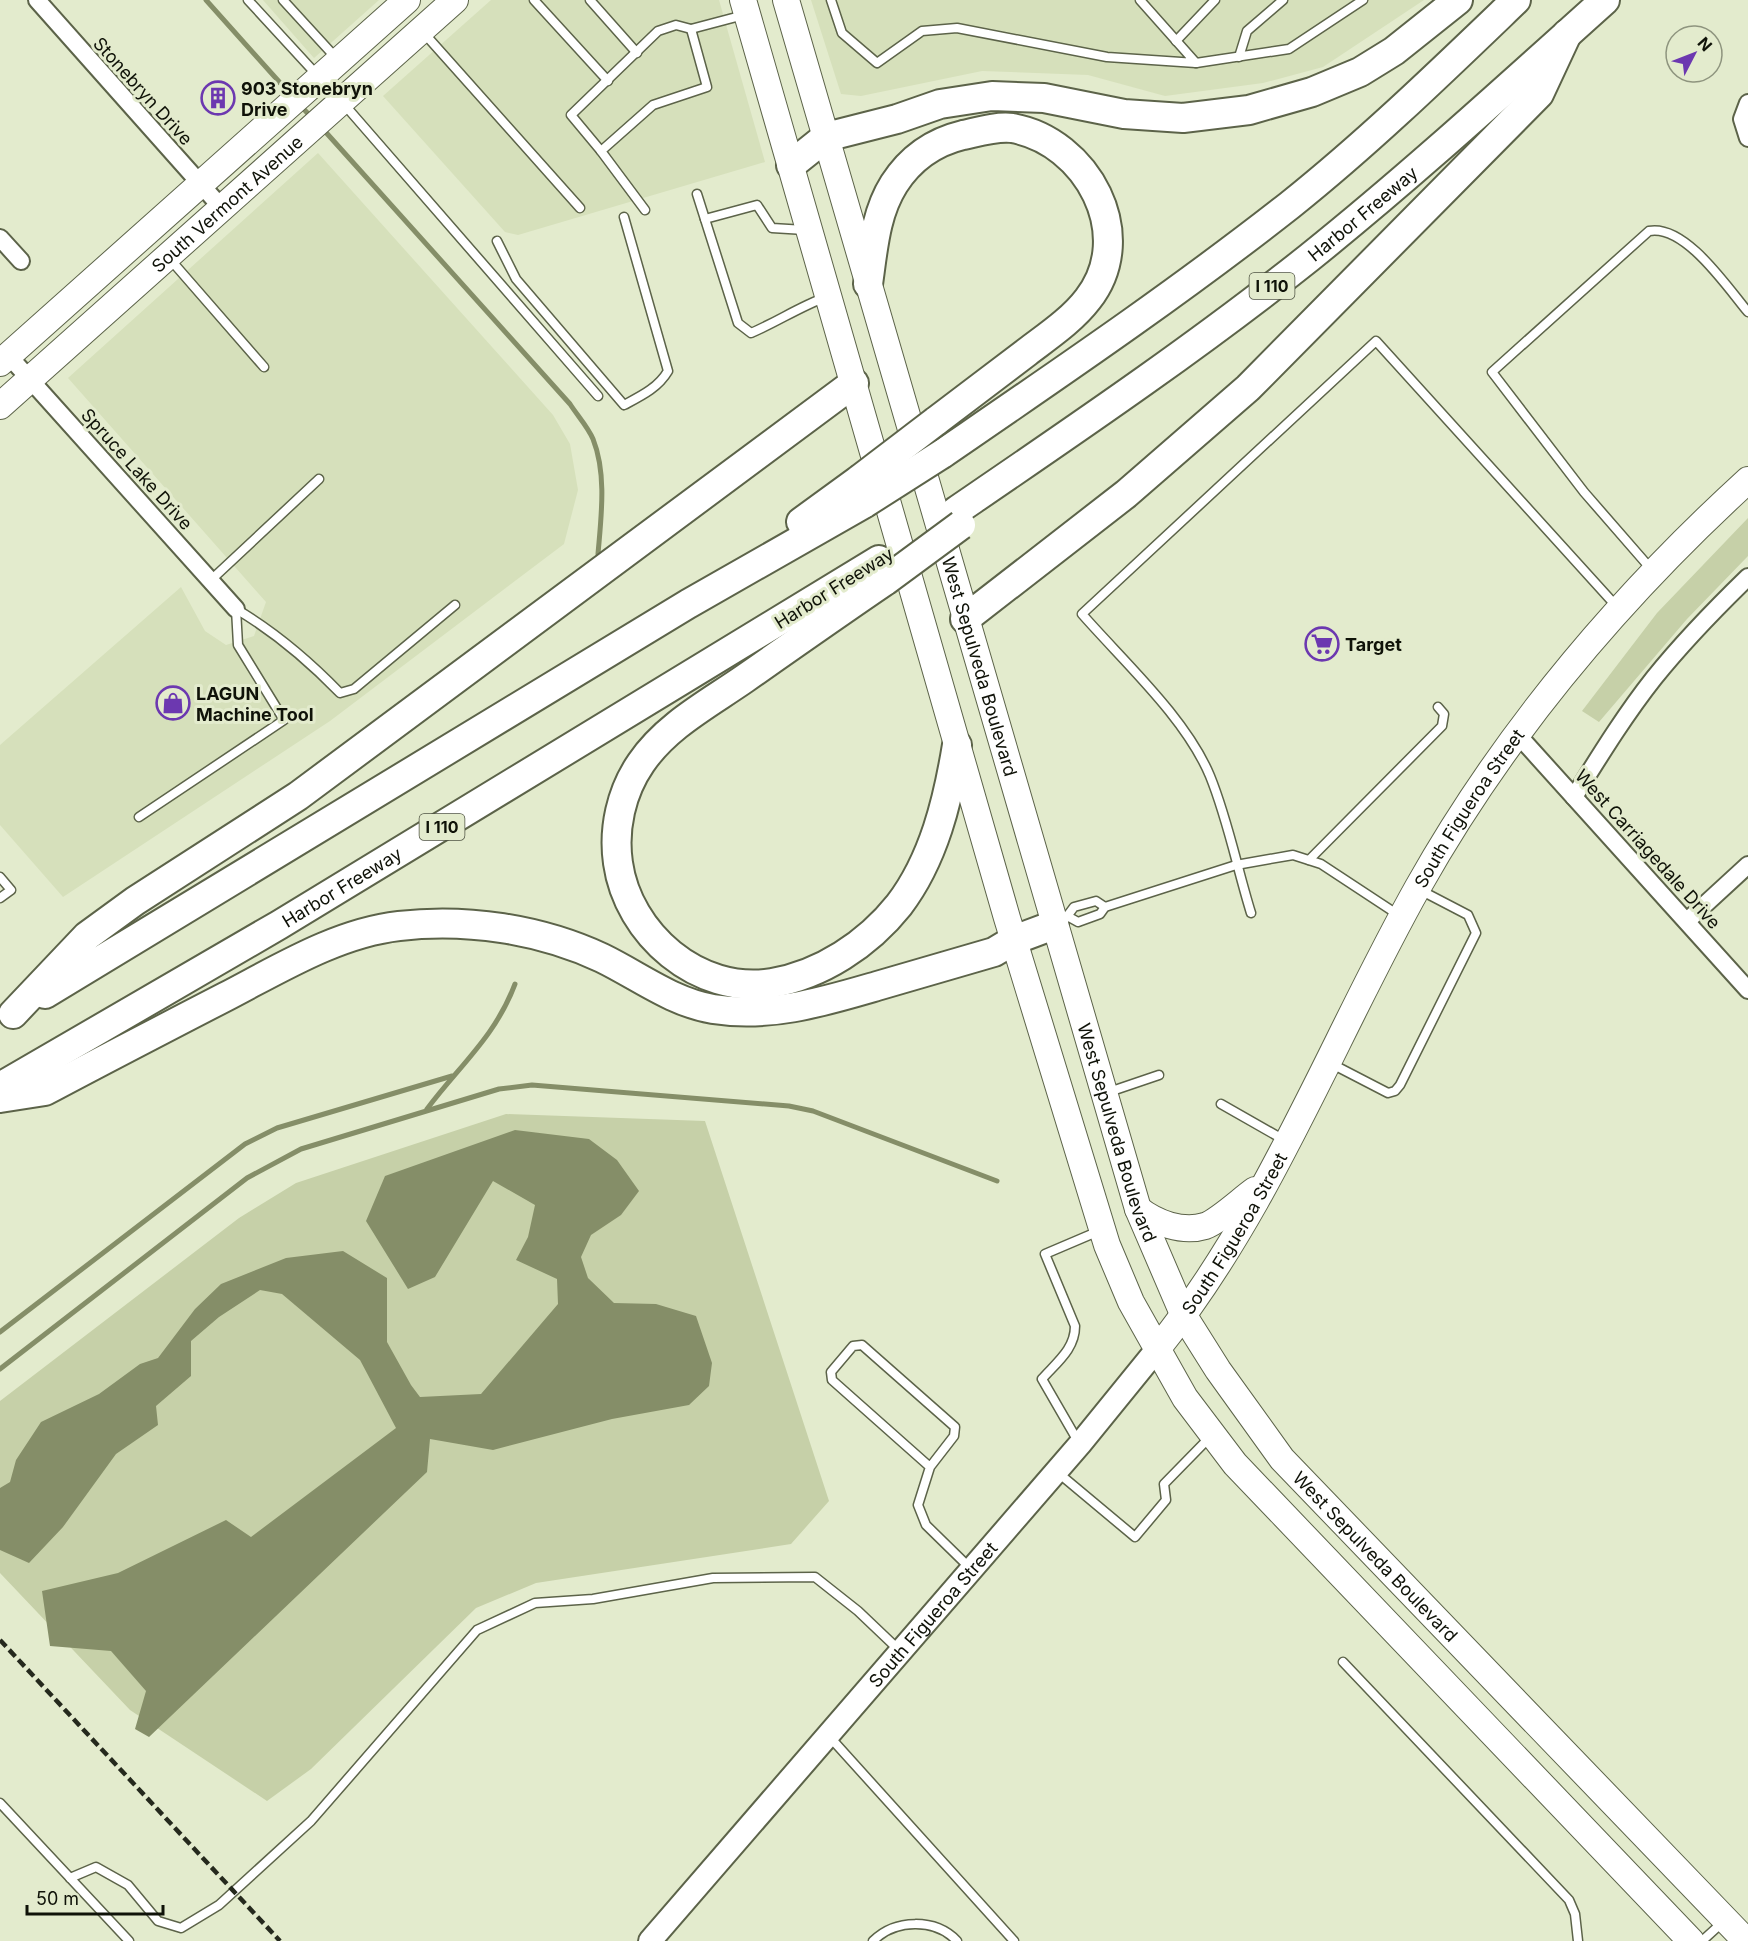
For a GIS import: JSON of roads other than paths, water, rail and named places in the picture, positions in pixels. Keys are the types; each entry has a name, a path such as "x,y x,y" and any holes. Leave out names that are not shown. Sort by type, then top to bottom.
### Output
{"highway":[{"path":"791,165 826,137 897,119 940,104 992,96 1044,98 1124,114 1183,118 1249,110 1312,92 1360,72 1394,51 1458,0"},
{"path":"6,1018 688,604 862,491 942,454 1182,288 1292,204 1394,117 1516,0"},
{"name":"Harbor Freeway","path":"0,1087 882,571 959,518 1310,256 1424,163 1605,0"},
{"path":"965,619 1126,494 1248,388 1539,94 1567,34"},
{"path":"862,491 936,421 1062,326 1089,298 1108,258 1108,225 1098,194 1077,164 1051,143 1011,128 980,131 949,139 917,156 894,184 875,228 868,284"},
{"path":"6,1018 87,936 135,901 298,796 854,383"},
{"path":"882,571 675,727 641,764 626,793 616,832 620,876 638,920 661,946 687,966 716,978 770,983 810,973 842,957 879,926 898,905 924,862 947,799 957,744"},
{"path":"0,1098 45,1091 302,957 350,939 398,926 475,925 552,939 602,958 675,998 711,1008 746,1012 791,1010 829,1000 994,952 1014,940 1061,921"}],"main road":[{"name":"South Vermont Avenue","path":"4,359 407,0"},
{"name":"South Vermont Avenue","path":"0,406 455,0"},
{"name":"West Sepulveda Boulevard","path":"786,0 965,619 1061,921 1104,1093 1138,1209 1184,1316 1231,1390 1282,1459 1746,1941"},
{"path":"745,7 1014,940 1102,1230 1131,1302 1185,1398 1235,1464 1283,1517 1691,1941"},
{"name":"South Figueroa Street","path":"650,1941 1080,1444 1184,1316 1263,1185 1417,889 1451,832 1518,735 1619,608 1699,525 1748,480"},
{"path":"1138,1209 1155,1221 1180,1227 1205,1226 1263,1185"}],"street":[{"name":"Stonebryn Drive","path":"36,0 221,207"},
{"path":"1748,103 1742,119 1748,138"},
{"path":"0,238 21,261"},
{"name":"Spruce Lake Drive","path":"4,359 30,379 236,609"},
{"path":"1574,797 1620,725 1653,679 1693,632 1748,577"},
{"name":"West Carriagedale Drive","path":"1518,735 1748,990"},
{"path":"1687,921 1748,866"}],"lane":[{"path":"248,0 323,74"},
{"path":"283,0 323,74"},
{"path":"534,0 608,81"},
{"path":"590,0 637,53"},
{"path":"831,0 842,33 877,63 922,31 957,28 1107,57 1196,63 1289,49 1363,0"},
{"path":"1140,0 1196,63"},
{"path":"1176,41 1197,15 1215,0"},
{"path":"1239,57 1247,31 1283,0"},
{"path":"645,210 571,115 658,31 676,25 691,29 745,7"},
{"path":"601,151 652,105 707,87 691,29"},
{"path":"420,30 580,208"},
{"path":"337,104 598,396"},
{"path":"697,194 738,323 751,333 778,321 798,307 829,296"},
{"path":"705,219 757,205 772,228 810,231"},
{"path":"496,241 516,279 624,405 663,380 668,370 624,217"},
{"path":"1653,572 1584,492 1492,372 1649,231 1659,229 1677,237 1694,249 1748,312"},
{"path":"167,256 264,367"},
{"path":"1251,913 1210,775 1195,747 1177,721 1082,614 1377,341 1619,608"},
{"path":"211,580 319,479"},
{"path":"236,609 269,629 312,664 340,693 354,689 455,605"},
{"path":"140,817 283,723 279,710 238,645 236,609"},
{"path":"1309,860 1442,726 1444,714 1438,707"},
{"path":"1061,921 1078,922 1100,914 1105,907 1236,866 1293,855 1321,864 1403,918"},
{"path":"0,877 11,890 0,898"},
{"path":"1329,1062 1388,1093 1395,1091 1400,1085 1476,933 1468,915 1417,889"},
{"path":"1061,921 1074,908 1096,901 1105,907"},
{"path":"1104,1093 1159,1075"},
{"path":"1221,1104 1287,1141"},
{"path":"1080,1444 1042,1379 1071,1347 1075,1339 1075,1326 1045,1254 1102,1230"},
{"path":"930,1467 832,1380 831,1372 853,1346 862,1345 955,1427 954,1436 930,1467 918,1505 926,1525 971,1569"},
{"path":"1056,1471 1135,1537 1166,1500 1164,1484 1213,1435"},
{"path":"70,1878 96,1867 128,1885 158,1921 182,1928 219,1905 311,1821 477,1630 535,1603 593,1599 713,1578 815,1577 858,1611 900,1651"},
{"path":"1343,1662 1569,1900 1575,1914 1578,1941"},
{"path":"828,1735 1014,1941"},
{"path":"0,1803 129,1941"},
{"path":"1702,1941 1726,1919"},
{"path":"873,1941 894,1926 917,1924 947,1930 957,1941"}],"waterway":[{"path":"206,0 291,95"},
{"path":"299,104 313,119"},
{"path":"322,128 570,404 588,430 597,453 602,481 598,554"},
{"path":"427,1109 487,1035 507,1003 515,984"},
{"path":"0,1332 245,1144 277,1128 452,1076"},
{"path":"0,1369 247,1178 301,1149 499,1089 532,1085 789,1106 813,1111 997,1181"}],"railway":[{"path":"0,1640 280,1941"}],"place":[{"name":"903 Stonebryn Drive","path":"218,98"},
{"name":"Target","path":"1322,644"},
{"name":"LAGUN Machine Tool","path":"173,703"}]}
